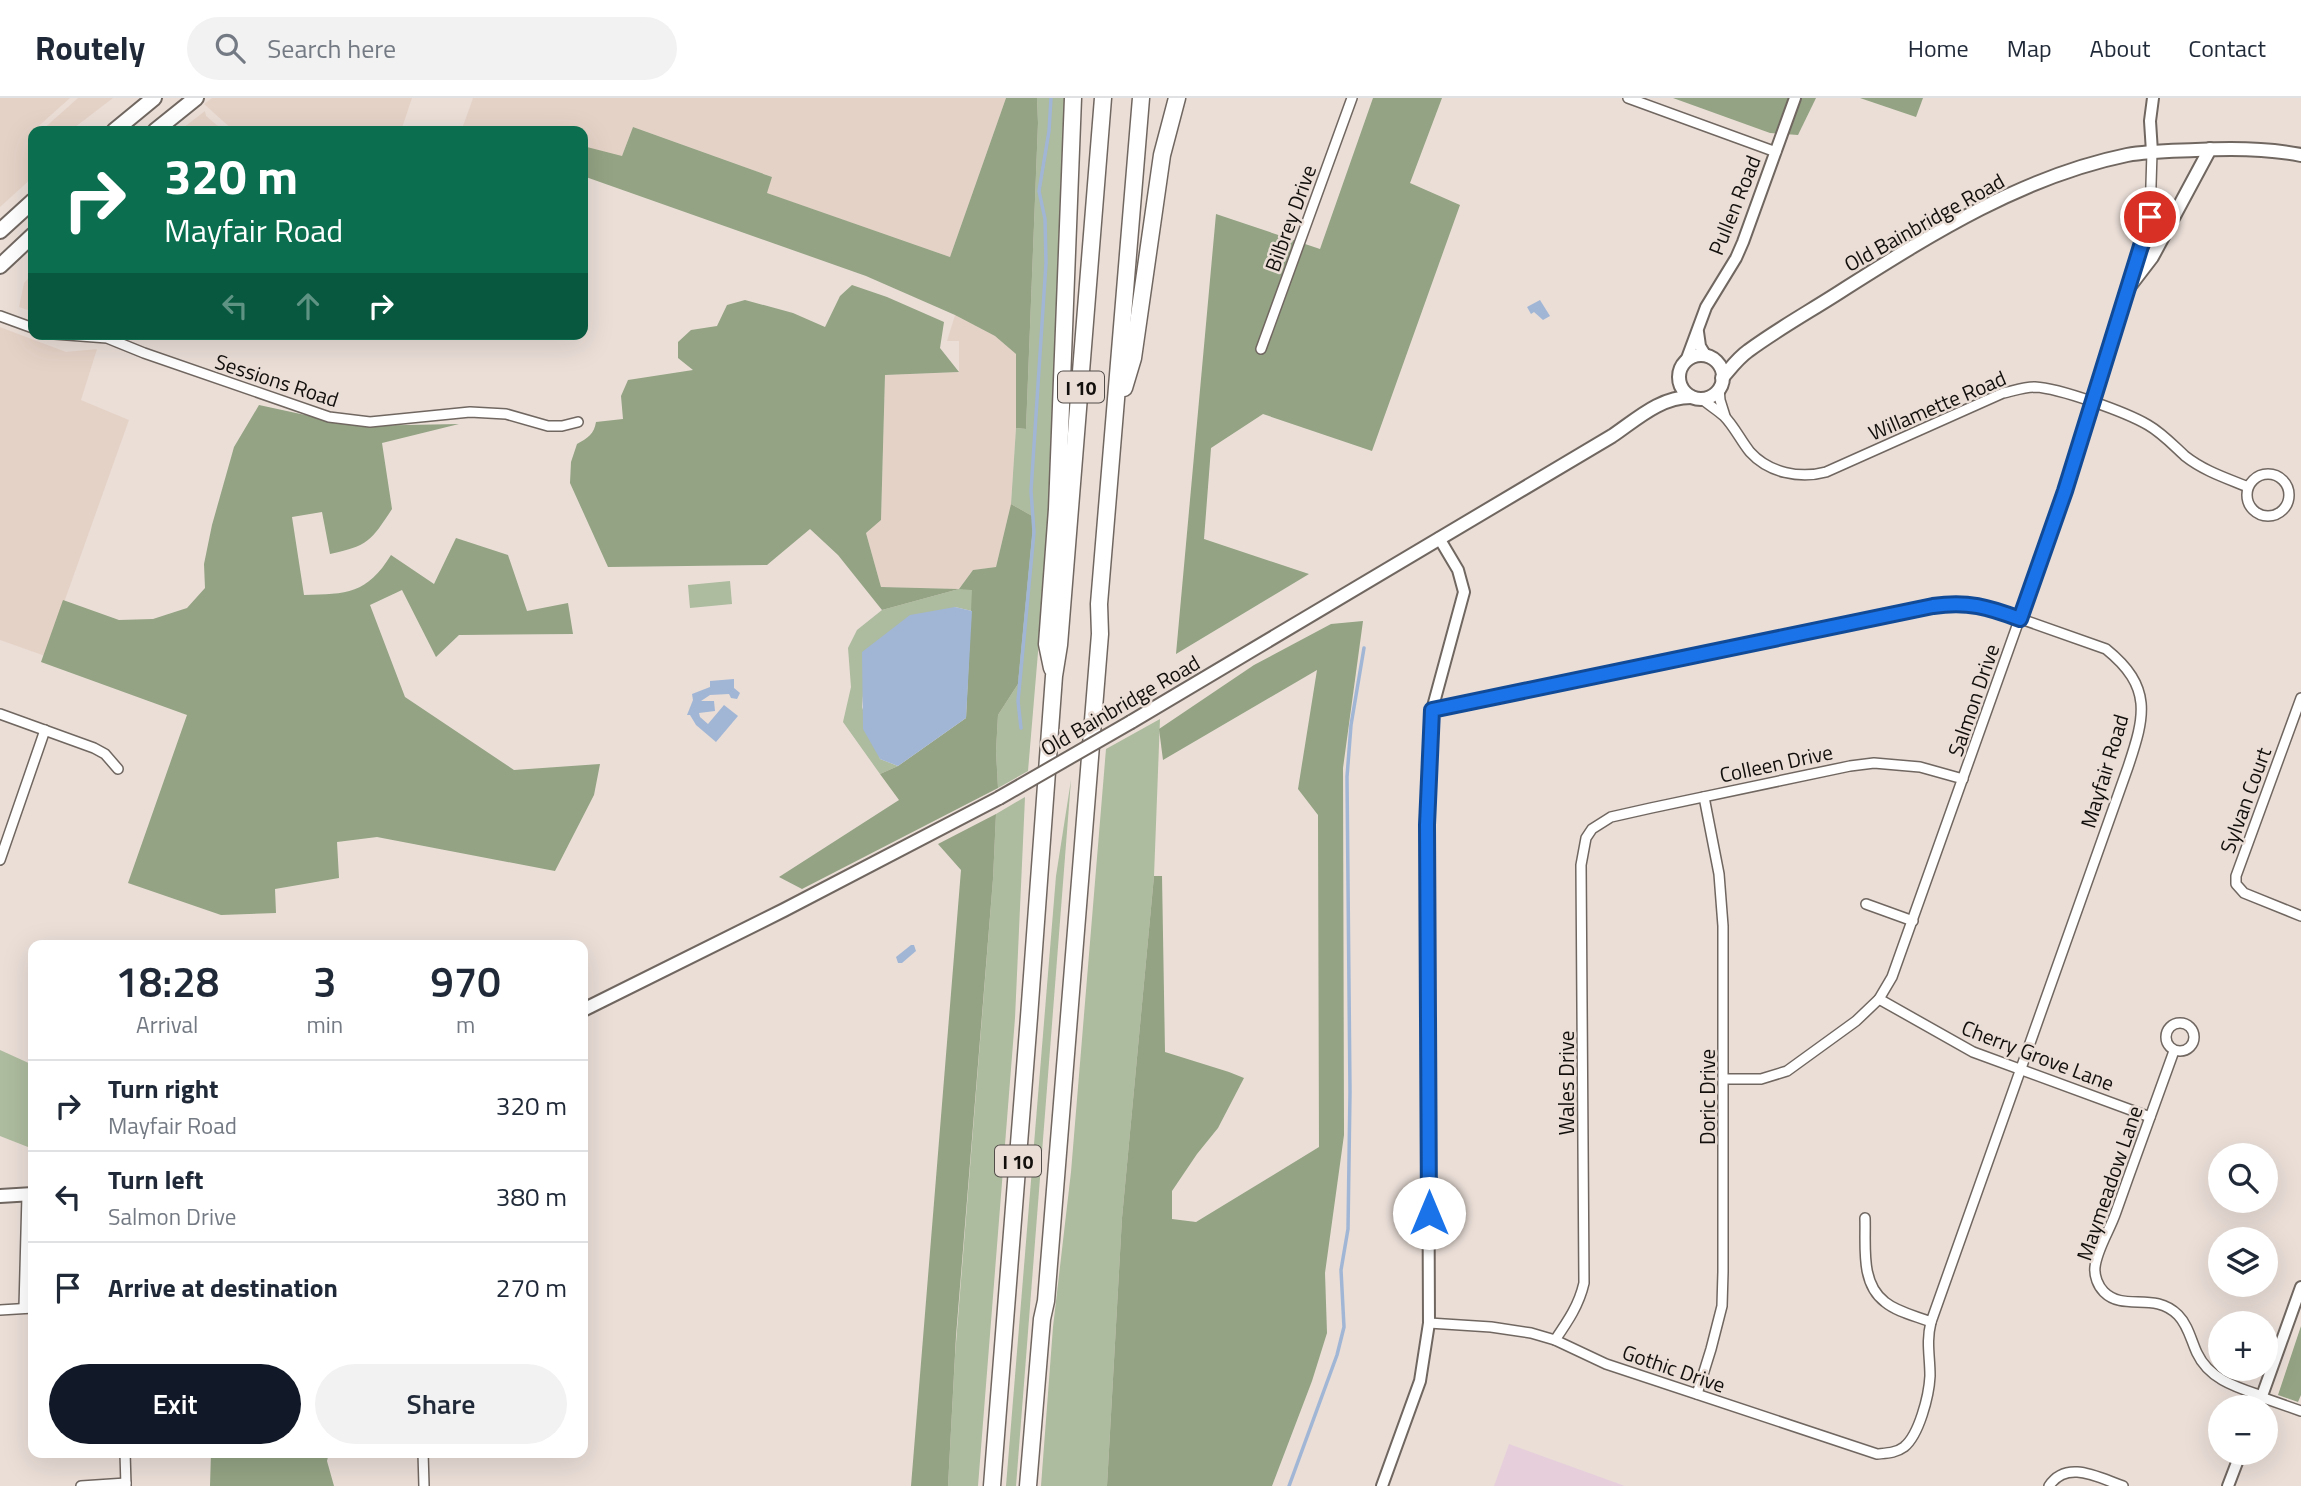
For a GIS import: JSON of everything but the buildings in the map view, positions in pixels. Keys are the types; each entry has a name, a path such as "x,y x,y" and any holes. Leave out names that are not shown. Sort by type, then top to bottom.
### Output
{"highway":[{"path":"161,126 196,98"},
{"path":"1054,676 1047,643 1057,509 1073,98"},
{"name":"I 10","path":"992,1486 1054,676 1059,645 1103,98"},
{"name":"I 10","path":"1028,1486 1056,1177 1141,98"},
{"path":"1115,417 1133,358 1162,155 1177,98"},
{"path":"120,126 148,103 156,126"},
{"path":"0,231 28,206"},
{"path":"0,266 28,240"}],"main road":[{"path":"2129,287 2152,257 2210,149"},
{"name":"Old Bainbridge Road","path":"1721,383 1746,352 1919,243 2002,198 2073,170 2152,152 2256,149 2301,155"},
{"name":"Old Bainbridge Road","path":"1710,358 1746,352"},
{"path":"1695,356 1710,358 1720,368 1721,383 1709,397 1697,398 1683,391 1679,381 1680,370 1686,361 1695,356"},
{"name":"Old Bainbridge Road","path":"1659,404 1679,381"},
{"name":"Old Bainbridge Road","path":"588,1007 784,910 999,798 1612,436 1659,404 1677,397 1697,398"},
{"path":"0,1196 28,1195"}],"street":[{"name":"Bilbrey Drive","path":"1261,349 1352,98"},
{"path":"1628,98 1776,152"},
{"name":"Pullen Road","path":"1686,361 1700,322 1736,258 1795,98"},
{"path":"2152,152 2150,121 2153,98"},
{"name":"Salmon Drive","path":"1725,1079 1761,1079 1787,1071 1856,1021 1879,999 1892,977 2065,491 2093,403 2150,217 2152,152"},
{"path":"0,316 28,326"},
{"path":"1700,322 1700,346 1710,358"},
{"name":"Sessions Road","path":"112,340 144,354 329,417 370,422 470,412 506,414 548,426 578,422"},
{"name":"Willamette Road","path":"1721,383 1720,400 1726,418 1752,454 1763,463 1788,473 1813,475 1826,471 2003,393 2021,388 2043,388 2093,403 2148,425 2199,465 2248,487"},
{"name":"Willamette Road","path":"1697,398 1726,418"},
{"path":"2262,474 2276,475 2289,491 2286,505 2276,514 2262,515 2249,505 2248,487 2262,474"},
{"path":"1382,1486 1420,1381 1429,1323 1427,825 1432,710 1464,592 1458,570 1440,538"},
{"name":"Mayfair Road","path":"1432,710 1933,606 1971,604 1987,607 2106,649 2132,677 2139,694 2142,716 2139,734 1931,1322 1928,1336 1928,1391 1915,1432 1905,1447"},
{"name":"Sylvan Court","path":"2301,698 2236,876 2236,884 2244,893 2301,916"},
{"path":"0,714 94,748 105,754 118,769"},
{"path":"0,860 45,730"},
{"name":"Colleen Drive","path":"1599,823 1611,817 1874,763 1920,767 1963,779"},
{"name":"Doric Drive","path":"1697,1394 1722,1306 1725,1079 1723,926 1720,887 1704,797"},
{"name":"Wales Drive","path":"1555,1340 1574,1312 1584,1283 1581,865 1586,838 1599,823"},
{"path":"1866,905 1913,921"},
{"name":"Cherry Grove Lane","path":"1879,999 1973,1052 2150,1116"},
{"name":"Maymeadow Lane","path":"2174,1051 2097,1258 2095,1270 2098,1283 2104,1292 2114,1299 2124,1302 2151,1301 2181,1317 2197,1354 2213,1375 2251,1395"},
{"path":"1865,1218 1867,1269 1869,1282 1876,1294 1896,1309 1931,1322"},
{"path":"2262,1395 2301,1287"},
{"path":"0,1310 28,1308"},
{"name":"Gothic Drive","path":"1429,1323 1531,1333 1555,1340 1606,1364 1877,1454 1897,1452 1905,1447"},
{"name":"Maymeadow Lane","path":"2278,1405 2301,1411"},
{"path":"81,1486 126,1485 125,1458"},
{"path":"423,1458 424,1486"},
{"path":"2228,1486 2236,1465"},
{"path":"2049,1486 2057,1476 2073,1471 2123,1486"}],"shaded area":[{"path":"0,98 70,98 39,126 28,126 28,182 0,207"},
{"path":"78,98 113,98 77,126 47,126"},
{"path":"212,98 412,98 403,126 228,126 204,104"},
{"path":"473,98 1006,98 950,257 766,193 772,177 633,127 613,180 588,171 588,126 463,126"},
{"path":"205,111 206,116 218,126 186,126"},
{"path":"28,279 28,310 19,307 24,283"},
{"path":"955,315 995,336 1016,354 1016,428 1011,504 996,567 973,570 959,589 881,587 866,533 881,520 885,375 959,372 959,341 947,341"},
{"path":"0,327 28,338 28,340 66,352 97,349 81,400 129,420 45,656 0,640"},
{"path":"1509,1444 1625,1486 1494,1486"}],"green space":[{"path":"1006,98 1037,98 1026,429 1016,428 1016,354 995,336 955,315 866,276 588,178 588,147 622,156 633,127 772,177 767,193 950,257"},
{"path":"1037,98 1069,98 1057,427 1028,771 998,788 998,715 1018,684 1034,517 1011,504 1016,428 1026,429"},
{"path":"1373,98 1442,98 1410,183 1460,205 1372,451 1263,414 1211,448 1204,539 1309,574 1176,654 1216,214 1320,249"},
{"path":"1673,98 1816,98 1798,135 1770,133"},
{"path":"1860,98 1923,98 1916,117"},
{"path":"852,285 944,322 940,348 959,372 885,375 881,520 866,533 881,587 959,589 882,610 838,555 810,529 767,565 608,567 570,483 571,462 577,444 590,435 596,422 623,419 621,396 628,380 693,370 678,358 678,342 691,330 717,326 727,305 745,300 793,313 825,327 840,296"},
{"path":"259,405 356,426 459,424 382,443 392,509 373,535 361,545 330,554 322,512 292,517 304,595 344,592 364,585 391,555 434,584 456,538 508,555 527,611 568,603 573,634 459,635 436,657 402,590 370,605 405,697 514,770 600,764 594,795 555,871 377,837 337,842 339,878 275,889 276,913 221,915 128,883 187,715 41,662 63,600 119,620 153,619 187,608 205,588 204,564 212,525 234,447"},
{"path":"1011,504 1034,517 1018,684 998,715 998,788 802,889 779,877 899,800 880,774 898,766 966,718 972,590 959,589 973,570 996,567"},
{"path":"730,581 732,604 690,608 688,585"},
{"path":"959,589 972,589 972,611 955,607 864,682 862,707 880,759 898,766 880,774 843,722 851,687 848,648 857,630 882,610"},
{"path":"1363,621 1343,768 1344,1135 1325,1273 1327,1333 1312,1381 1272,1486 1107,1486 1122,1218 1154,876 1162,876 1165,1052 1244,1078 1218,1128 1172,1191 1172,1219 1196,1222 1319,1147 1318,815 1298,789 1317,670 1163,760 1159,729 1254,665 1331,624"},
{"path":"1160,719 1154,876 1122,1218 1107,1486 1041,1486 1053,1327 1071,1172 1106,749"},
{"path":"1071,780 1016,1486 1006,1486 1056,876"},
{"path":"1025,797 1015,1018 978,1486 948,1486 955,1356 996,814"},
{"path":"996,814 956,1336 948,1486 911,1486 961,870 938,844"},
{"path":"0,1050 28,1063 28,1147 0,1136"},
{"path":"2301,1326 2301,1395 2298,1402 2278,1395"},
{"path":"211,1458 328,1458 334,1486 210,1486"}],"water":[{"path":"1540,300 1550,316 1543,320 1534,312 1531,314 1527,307"},
{"path":"955,607 972,611 966,718 898,766 880,759 863,729 862,652 910,615"},
{"path":"734,679 734,688 740,693 737,699 731,698 729,694 710,695 701,701 714,701 715,711 699,713 708,724 724,705 738,716 716,742 687,715 693,700 692,694 710,687 710,681"},
{"path":"914,945 916,951 902,963 898,963 896,957"}],"waterway":[{"path":"1021,728 1018,701 1034,532 1031,491 1046,263 1045,219 1039,191 1049,131 1051,98"},
{"path":"1289,1486 1337,1355 1344,1327 1341,1270 1348,1229 1350,1092 1347,777 1351,725 1364,648"}],"route":[{"path":"1429,1213 1427,825 1432,710 1933,606 1971,604 2020,619 2065,491 2150,217"}]}
